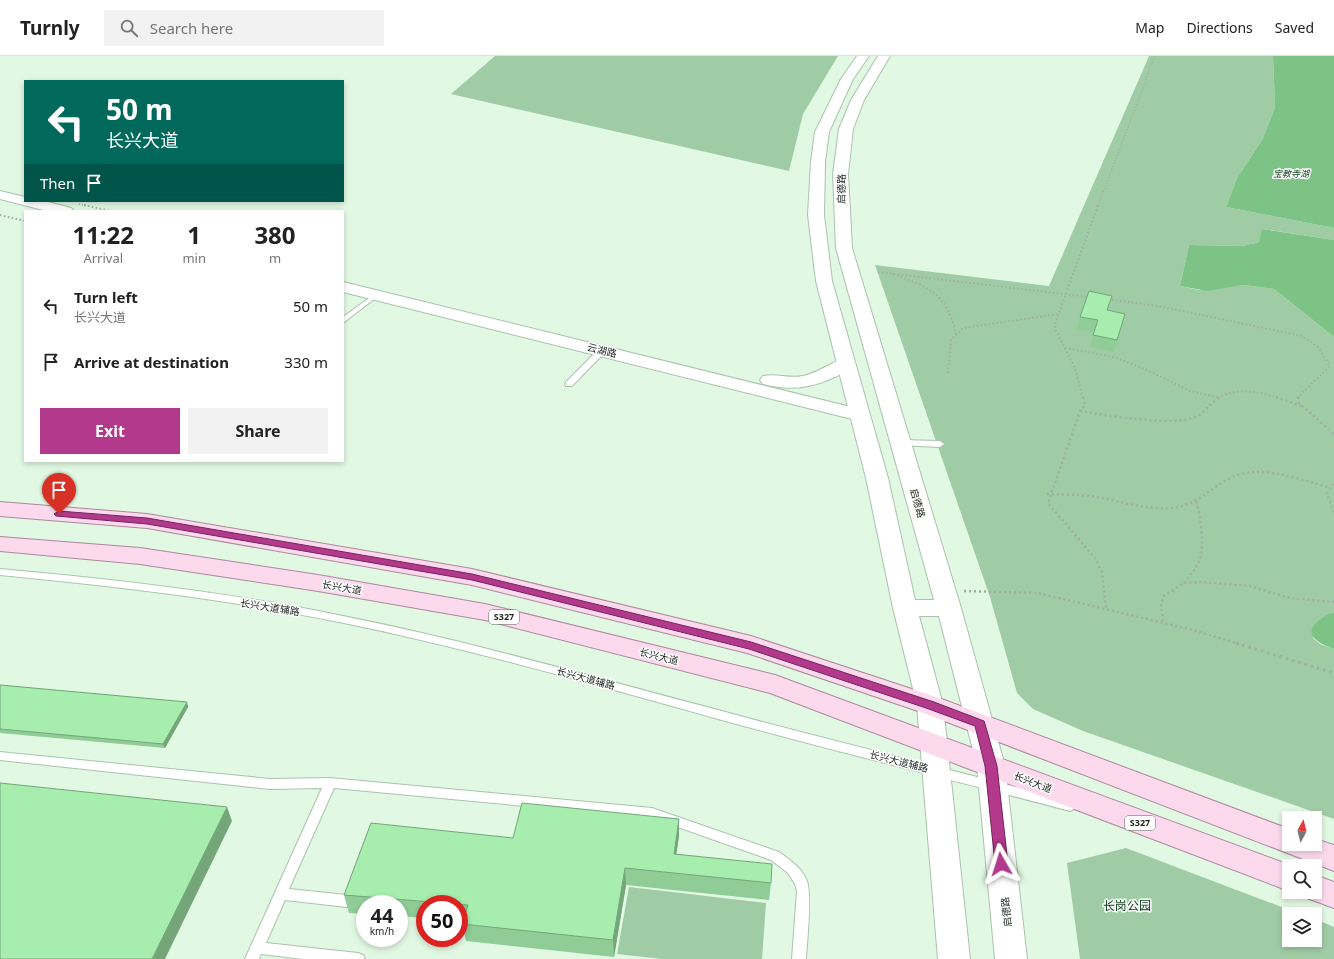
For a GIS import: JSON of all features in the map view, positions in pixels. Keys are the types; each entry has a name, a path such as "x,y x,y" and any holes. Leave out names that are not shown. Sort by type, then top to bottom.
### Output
{"main road":[{"path":"863,56 847,79 822,132 818,162 816,216 824,281 877,478 905,608 930,705 954,959"},
{"name":"启德路","path":"884,56 868,81 846,129 842,155 840,202 844,248 968,675 980,724 992,776 1011,959"},
{"path":"0,195 24,199"},
{"path":"41,202 70,207"},
{"path":"0,204 24,210"},
{"name":"云湖路","path":"344,278 785,384 810,382 846,364"},
{"name":"云湖路","path":"344,287 603,350 860,415"},
{"path":"0,509 147,521 472,577 751,645 930,705 1282,839"},
{"name":"长兴大道","path":"0,544 140,556 318,583 485,612 775,685 935,758 1162,831 1282,875"},
{"path":"905,608 946,599"},
{"path":"1314,851 1334,858"},
{"path":"1322,891 1334,895"}],"lane":[{"path":"344,320 376,295"},
{"path":"570,384 603,350"},
{"path":"900,443 940,444"},
{"name":"长兴大道辅路","path":"0,572 97,581 171,590 339,618 551,668 775,730 935,758"},
{"path":"0,756 270,784 330,783 652,813 775,856 792,869 801,882 803,891 799,959"},
{"path":"330,783 254,954 358,959"},
{"path":"281,894 346,901"}],"path":[{"path":"1106,608 1102,572 1095,558 1048,503 1080,411 1085,405 1075,368 1055,328 1055,324 1128,123 1155,56"},
{"path":"70,207 100,210"},
{"path":"0,214 24,221"},
{"path":"878,272 1067,293 1096,298"},
{"path":"889,273 916,283 939,296 949,307 954,321 956,335"},
{"path":"1103,299 1163,307 1302,336 1318,347 1330,366 1324,375 1305,389 1297,398 1334,434"},
{"path":"948,373 951,340 963,328 1059,314"},
{"path":"1065,348 1083,350 1114,357 1146,369 1190,391 1218,397"},
{"path":"1080,411 1123,418 1181,420 1201,414 1206,405 1223,394 1244,390 1276,396 1306,408"},
{"path":"1047,494 1089,496 1135,505 1171,508 1196,502 1230,477 1250,473 1268,473 1295,477 1331,488"},
{"path":"1334,484 1327,493 1334,513"},
{"path":"1162,621 1161,603 1164,596 1184,583 1201,559 1201,528 1199,506 1196,502"},
{"path":"1184,583 1202,582 1250,586 1290,598 1334,602"},
{"path":"946,599 1038,593 1162,621 1334,673"}],"green space":[{"path":"495,56 838,56 803,114 789,171 451,94"},
{"path":"1149,56 1273,56 1275,108 1262,140 1237,178 1226,207 1334,228 1334,240 1263,229 1259,242 1243,246 1189,245 1180,286 1199,290 1243,285 1274,289 1334,337 1334,613 1331,613 1313,638 1320,644 1334,649 1334,819 1322,815 1322,811 1311,811 1083,731 1033,709 1017,693 990,597 875,265 1049,286"},
{"name":"长岗公园","path":"1126,848 1282,907 1282,947 1322,947 1322,922 1334,927 1334,959 1080,959 1067,863"},
{"path":"629,887 766,903 762,959 662,959 617,954"}],"water":[{"name":"宝教寺湖","path":"1273,56 1334,56 1334,228 1226,207 1237,178 1262,140 1275,108"},
{"path":"1262,229 1334,240 1334,337 1274,289 1243,285 1207,291 1180,286 1189,245 1243,246 1259,242"},
{"path":"1331,613 1334,613 1334,649 1318,641 1313,637 1312,632 1312,628 1316,623"}],"building":[{"path":"1089,291 1112,296 1107,310 1125,314 1117,340 1093,335 1098,320 1080,317"},
{"path":"0,685 187,702 163,744 0,729"},
{"path":"0,783 227,807 152,959 0,959"},
{"path":"522,803 679,819 674,854 772,864 771,883 625,868 613,940 468,925 468,895 416,895 416,901 408,900 408,895 344,895 371,823 513,838"}],"route":[{"path":"59,514 147,521 472,577 751,645 930,705 980,724 991,766 1001,864"}]}
